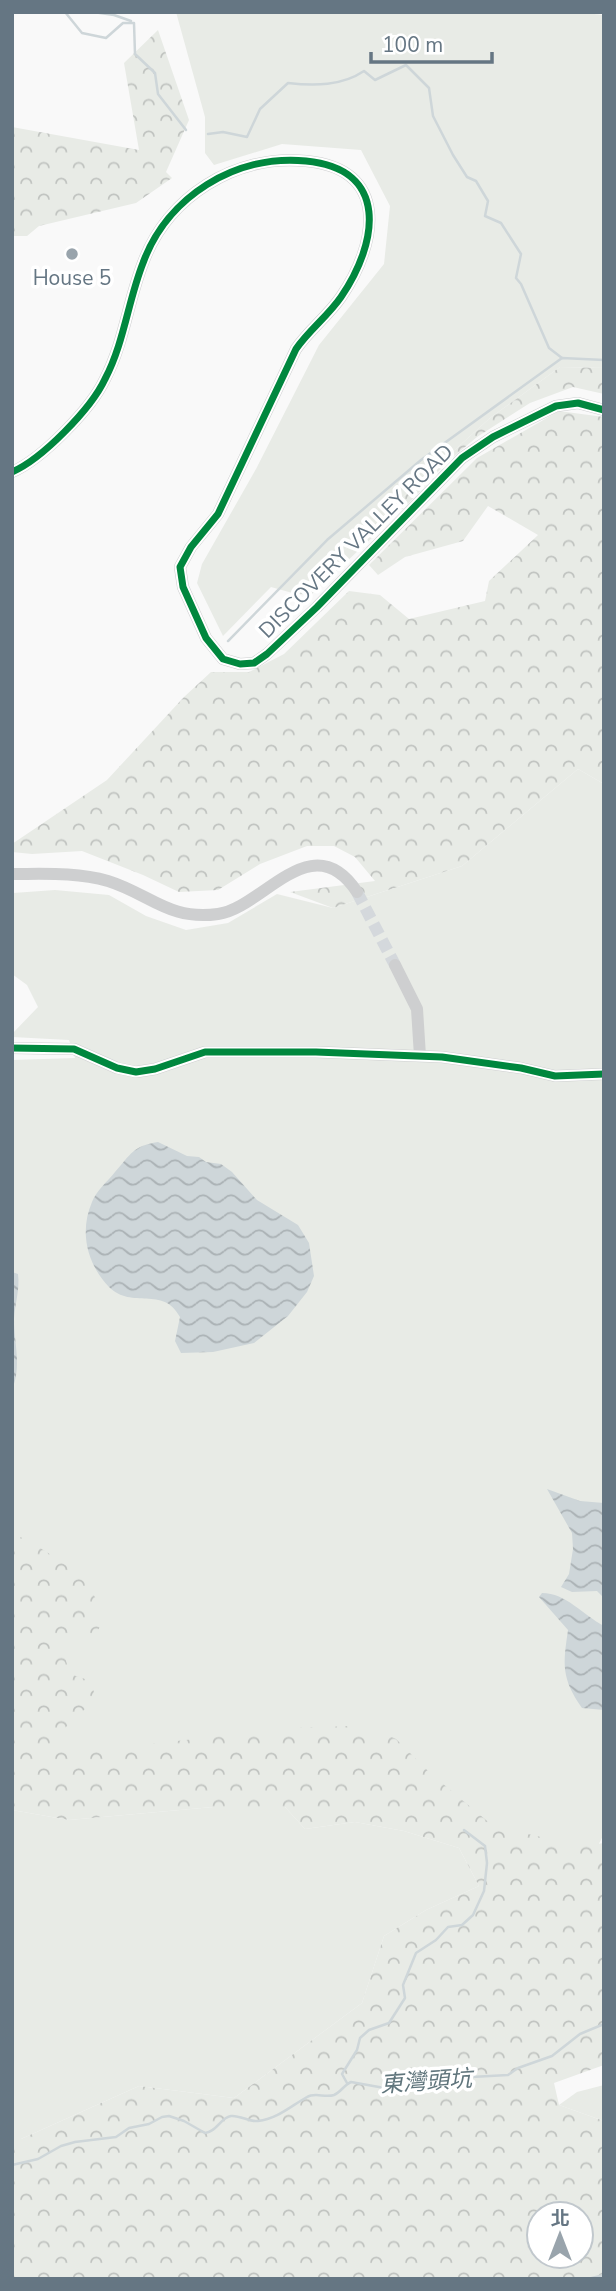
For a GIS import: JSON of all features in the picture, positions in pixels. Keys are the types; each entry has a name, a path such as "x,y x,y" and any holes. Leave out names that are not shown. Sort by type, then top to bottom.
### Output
{"street":[{"name":"DISCOVERY VALLEY ROAD","path":"12,472 51,444 97,396 117,353 142,264 164,222 191,195 212,181 235,170 275,161 318,162 352,176 367,199 370,226 351,281 296,349 218,514 191,547 180,567 183,587 206,638 223,659 240,664 254,663 267,654 317,607 462,458 493,437 561,405 583,404 604,410"},
{"path":"12,874 91,877 122,887 163,908 202,915 222,914 233,909 290,873 307,867 334,871 347,880 357,892"},
{"path":"395,965 417,1009 420,1056"},
{"path":"12,1048 74,1049 117,1068 136,1072 155,1069 205,1052 316,1052 420,1056 483,1062 555,1076 604,1074"}],"green space":[{"path":"176,12 575,12 604,15 604,368 560,367 490,418 296,594 271,587 223,636 197,583 202,564 256,469 319,345 384,264 390,206 361,150 282,144 214,165 205,153 205,117"},
{"path":"158,30 189,120 166,172 172,178 136,203 39,226 27,236 12,236 12,127 139,150 124,63"},
{"path":"560,367 604,368 604,394 573,387 530,403 477,437 447,462 409,503 311,595 296,594 490,418"},
{"path":"559,411 604,417 604,784 578,769 462,866 333,908 290,892 375,881 355,857 334,846 307,846 260,864 218,890 179,892 82,851 32,854 12,852 12,844 107,780 184,697 211,672 249,672 284,654 349,591 380,595 409,619 485,601 489,581 538,535 488,506 463,541 405,557 378,575 369,565 477,458"},
{"path":"578,769 604,784 604,1834 592,1857 103,1766 12,1739 12,1060 75,1058 69,1040 12,1037 38,1007 27,985 12,974 13,893 55,890 109,895 146,916 186,930 228,923 277,894 333,908 462,866"},
{"path":"12,1533 45,1551 78,1575 93,1593 103,1620 94,1639 71,1634 63,1651 70,1674 91,1681 96,1700 60,1734 77,1749 104,1749 295,1728 350,1726 377,1730 396,1739 429,1772 493,1826 581,1846 604,1843 604,2065 554,2083 559,2105 604,2121 604,2279 12,2279 12,2139 21,2139 139,2086 234,2098 362,2003 384,1936 426,1910 479,1886 459,1848 404,1831 355,1822 305,1829 285,1807 213,1807 69,1820 12,1810"},
{"path":"213,1807 285,1807 305,1829 355,1822 404,1831 459,1848 479,1886 426,1910 384,1936 362,2003 234,2098 139,2086 21,2139 12,2139 12,1810 69,1820"},
{"path":"604,2085 604,2121 559,2105 577,2092"}],"water":[{"path":"158,1142 187,1156 221,1164 232,1172 257,1200 298,1225 309,1243 314,1276 307,1292 288,1316 254,1343 213,1352 181,1353 175,1341 180,1317 173,1307 165,1302 118,1294 101,1278 95,1268 86,1236 88,1213 94,1198 133,1152"},
{"path":"12,1272 18,1274 18,1291 14,1319 17,1372 12,1390"},
{"path":"547,1489 580,1501 604,1503 604,1598 597,1591 572,1592 561,1587 569,1574 573,1549 572,1533"},
{"path":"542,1593 567,1601 604,1626 604,1710 582,1708 570,1688 565,1670 568,1630 539,1597"}],"waterway":[{"path":"65,12 82,33 106,38 123,23 134,23 135,54 155,73 158,94 186,130"},
{"path":"93,12 131,21"},
{"path":"208,134 223,132 247,137 260,109 288,83 327,84 346,80 364,71 375,80 406,65 429,88 433,116 453,155 467,177 476,181 488,201 485,216 501,223 521,254 516,278 549,348 562,358"},
{"path":"228,641 327,540 421,460 562,358 604,360"},
{"path":"347,2083 342,2074 357,2050 360,2038 369,2030 389,2023 405,1998 403,1985 416,1953 436,1940 448,1927 462,1925 473,1915 484,1891 487,1863 485,1846 464,1830"},
{"name":"東灣頭坑","path":"12,2165 38,2159 61,2146 75,2142 116,2137 129,2128 149,2124 162,2117 169,2116 184,2121 205,2133 231,2116 255,2121 265,2120 310,2096 334,2095 351,2082 390,2089 406,2083 435,2079 508,2075 518,2068 552,2056 580,2034 604,2024"},
{"path":"588,2279 604,2275"}],"tunnel":[{"path":"357,892 395,965"}],"cycle path":[{"path":"12,472 51,445 98,391 117,351 143,263 154,239 169,218 186,200 230,173 254,165 280,161 306,161 333,167 352,178 364,193 369,212 368,232 354,276 336,304 296,349 218,514 191,547 180,567 183,587 206,638 223,659 240,664 254,663 267,654 317,607 462,458 493,437 556,406 578,403 604,410"},
{"path":"12,1048 74,1049 117,1068 136,1072 155,1069 205,1052 316,1052 442,1057 521,1068 555,1076 604,1074"}],"place":[{"name":"House 5","path":"72,254"}]}
